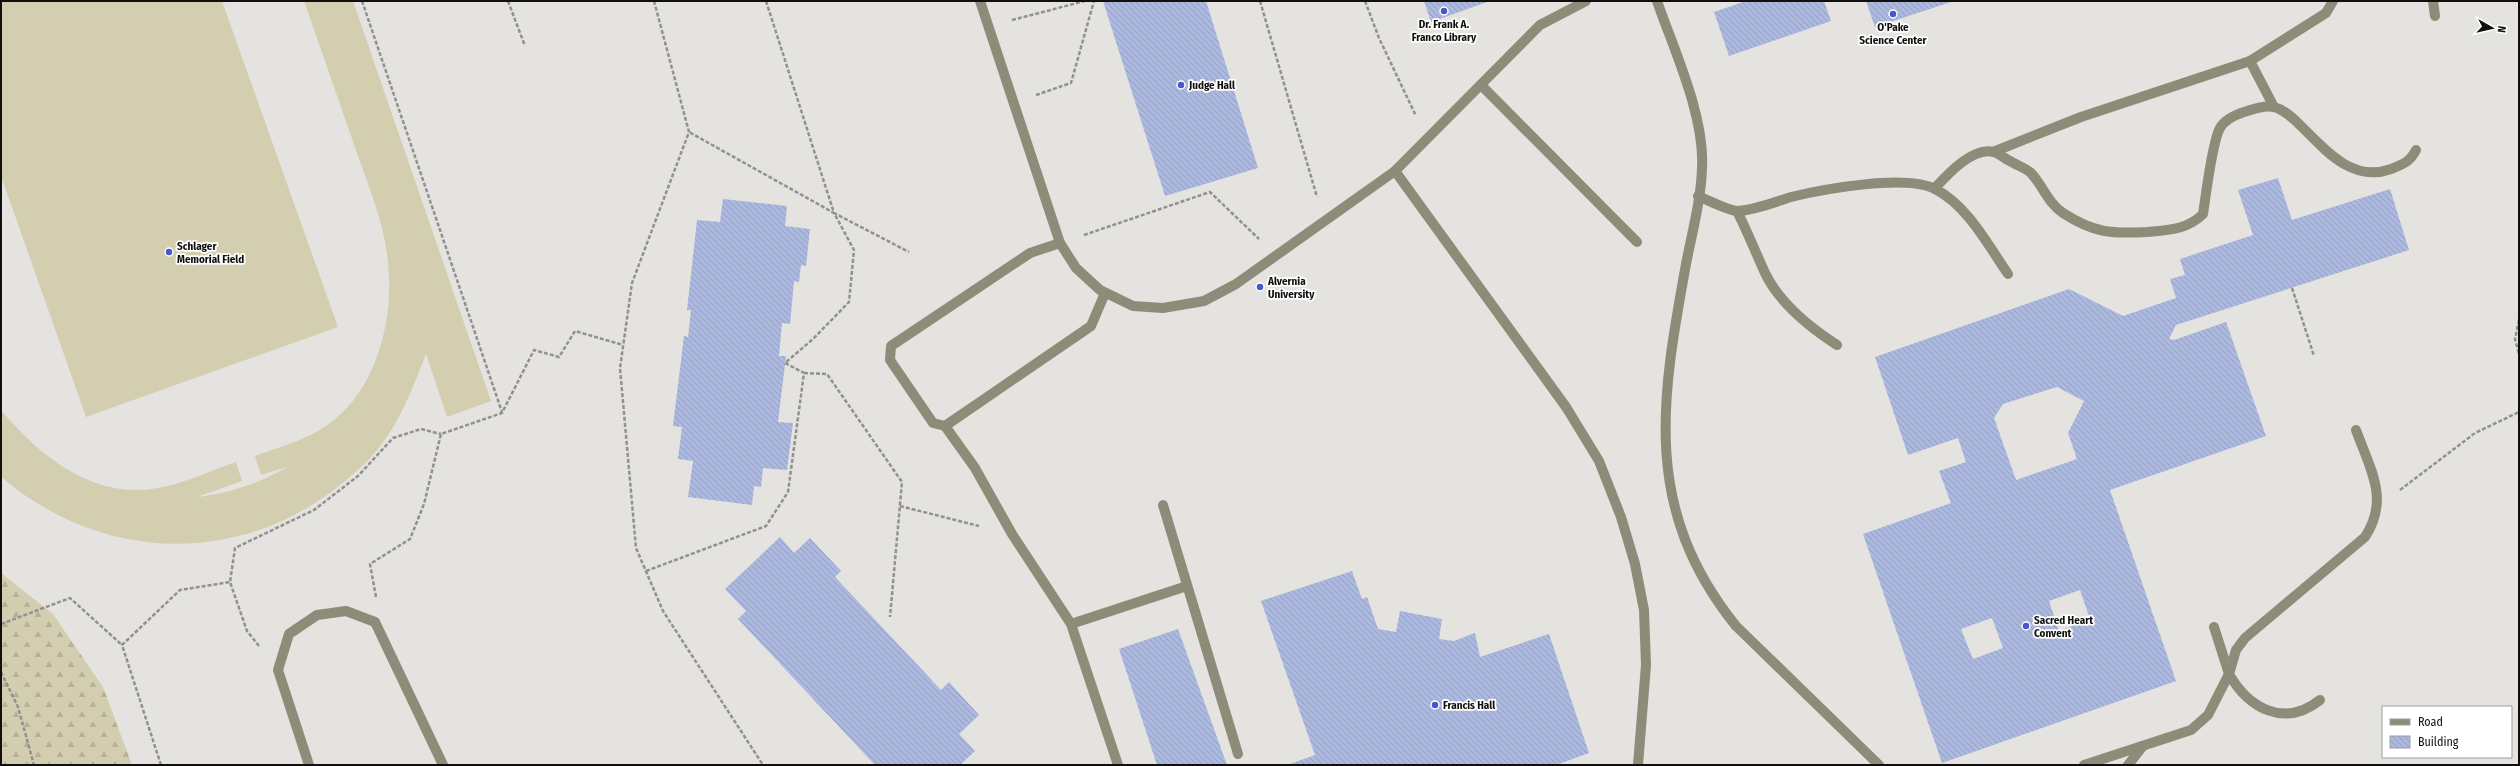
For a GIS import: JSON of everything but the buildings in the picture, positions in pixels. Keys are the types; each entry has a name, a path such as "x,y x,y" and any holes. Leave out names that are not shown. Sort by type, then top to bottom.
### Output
{"street":[{"path":"980,1 1060,243 1076,268 1105,293 1133,306 1163,308 1204,301 1236,284 1395,171 1540,25 1586,1"},
{"path":"1657,1 1698,123 1702,168 1672,340 1664,407 1668,471 1672,496 1682,530 1718,604 1736,626 1879,765"},
{"path":"1935,188 1957,164 1973,155 1993,152 2081,117 2250,61 2326,12 2333,1"},
{"path":"2433,1 2436,16"},
{"path":"2250,61 2274,107"},
{"path":"1481,85 1637,242"},
{"path":"1993,152 2031,173 2049,200 2062,213 2091,228 2114,234 2167,231 2183,228 2196,221 2203,214 2215,143 2220,128 2230,118 2243,112 2261,107 2274,107 2294,119 2329,154 2356,171 2372,173 2386,171 2410,160 2416,150"},
{"path":"1395,171 1566,407 1601,468 1621,517 1635,564 1644,610 1646,665 1638,765"},
{"path":"1698,196 1737,211 1798,196 1888,182 1909,183 1935,188 1957,206 2008,274"},
{"path":"1737,211 1766,274 1781,296 1798,316 1837,345"},
{"path":"1060,243 1030,253 891,346 890,360 933,423 945,426 976,468 1012,534 1070,624 1118,765"},
{"path":"945,426 1091,326 1105,293"},
{"path":"2084,765 2191,730 2202,722 2229,674 2236,650 2245,638 2365,537 2377,514 2378,495 2356,430"},
{"path":"1163,505 1238,754"},
{"path":"1070,624 1187,586"},
{"path":"309,765 278,670 289,634 316,615 346,611 375,622 443,765"},
{"path":"2214,627 2229,674 2239,691 2263,709 2277,713 2290,713 2308,708 2320,700"},
{"path":"2128,765 2142,746"}],"path":[{"path":"362,1 502,413"},
{"path":"508,1 525,46"},
{"path":"654,1 689,132 632,283 620,368 636,548 662,611 763,765"},
{"path":"766,1 834,213 854,250 849,302 813,339 785,363 804,373 826,374 902,482 890,617"},
{"path":"988,26 1085,1"},
{"path":"1014,102 1070,83 1094,1"},
{"path":"1260,1 1324,222"},
{"path":"1365,1 1379,38 1428,138"},
{"path":"689,132 834,213 909,252"},
{"path":"1060,243 1210,192 1276,256"},
{"path":"2292,288 2314,356"},
{"path":"2519,320 2515,340 2519,354"},
{"path":"278,670 247,631 230,582 235,548 314,510 358,476 393,438 421,429 441,434 502,413 534,350 559,357 575,331 623,345"},
{"path":"646,571 766,526 788,492 804,373"},
{"path":"2378,495 2405,488 2475,433 2519,412"},
{"path":"375,622 376,592 370,564 410,539 424,504 441,434"},
{"path":"900,506 1012,534"},
{"path":"122,644 180,590 230,582"},
{"path":"1,624 70,598 122,644 161,765"},
{"path":"1,672 18,706 34,765"}],"green space":[{"name":"Schlager Memorial Field","path":"1,1 222,1 338,327 86,417 1,176"},
{"path":"304,1 353,1 491,401 447,417 426,354 410,395 397,421 381,446 371,457 330,493 286,519 239,536 190,544 141,541 92,530 45,508 1,477 1,410 31,442 48,456 67,469 86,479 107,486 128,490 162,487 183,482 236,462 242,481 197,497 244,487 287,467 261,475 255,456 306,437 325,427 349,405 362,388 372,369 380,349 388,305 388,263 384,235 372,195"},
{"path":"1,573 53,614 103,687 132,765 1,765"}],"place":[{"name":"Dr. Frank A. Franco Library","path":"1444,11"},
{"name":"O'Pake Science Center","path":"1893,14"},
{"name":"Judge Hall","path":"1181,85"},
{"name":"Schlager Memorial Field","path":"169,252"},
{"name":"Alvernia University","path":"1260,287"},
{"name":"Sacred Heart Convent","path":"2026,626"},
{"name":"Francis Hall","path":"1435,705"}]}
